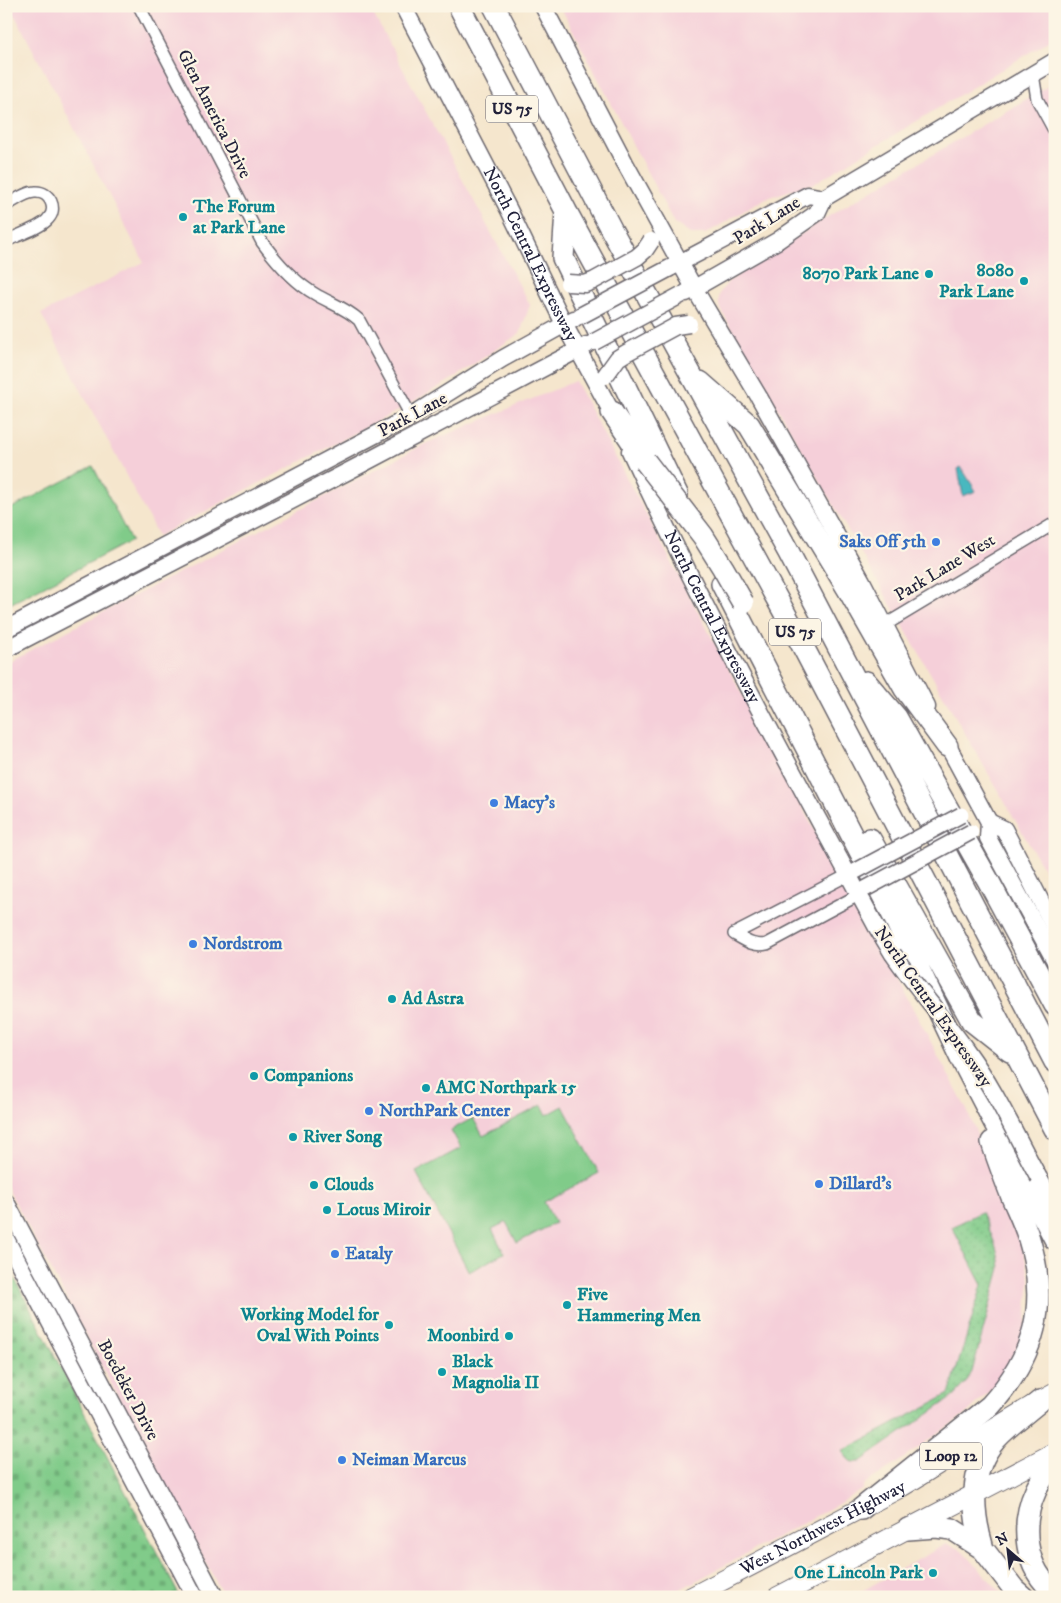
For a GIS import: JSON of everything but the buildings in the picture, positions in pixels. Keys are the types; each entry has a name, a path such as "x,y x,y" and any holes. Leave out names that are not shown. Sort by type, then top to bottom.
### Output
{"highway":[{"name":"US 75","path":"459,6 566,211 766,577 1055,1129"},
{"name":"US 75","path":"494,6 616,237 789,553 1055,1062"},
{"path":"566,211 563,258 733,606 897,923 962,1062 1055,1239"},
{"path":"689,371 749,425 848,589 905,689 947,746"},
{"path":"612,412 645,461 703,536 723,568 835,776 972,1021 1017,1056"},
{"path":"845,659 896,717 1055,1004"},
{"path":"860,1509 990,1406 1005,1389 1019,1368 1031,1344 1036,1324 1038,1280 1029,1239 962,1062"},
{"path":"983,1550 977,1530 974,1494 978,1471 989,1448 997,1438 1048,1397"},
{"path":"1055,1461 1036,1490 1029,1513 1026,1535 1030,1556 1036,1572 1047,1587 1055,1592"},
{"path":"908,1529 936,1527 952,1529 983,1550 1022,1597"}],"main road":[{"name":"North Central Expressway","path":"403,6 540,273 564,324 578,350 603,382 612,412 653,500 750,692 862,891 893,954 976,1065 990,1087 1055,1207"},
{"path":"543,6 656,219 688,292 718,330 763,404 885,624 947,746 989,822 988,838 1055,962"},
{"name":"Park Lane","path":"6,648 366,462 688,292 776,241 818,214 824,198 1055,61"},
{"name":"Park Lane","path":"6,629 411,416 502,359 675,265 808,195 824,198"},
{"path":"540,273 568,284 585,284 593,281 637,257 645,250 651,241 656,219"},
{"path":"603,382 618,358 676,326 699,324 718,330"},
{"path":"366,462 368,456 384,443 404,433 411,425 411,416"},
{"path":"206,523 216,540"},
{"path":"989,822 1004,829 1055,929"},
{"name":"Boedeker Drive","path":"6,1202 215,1597"},
{"name":"Boedeker Drive","path":"6,1239 195,1597"},
{"path":"28,1279 43,1271"},
{"name":"West Northwest Highway","path":"691,1597 927,1472 1001,1424 1048,1397"},
{"name":"Loop 12","path":"777,1597 1055,1452"}],"street":[{"name":"Glen America Drive","path":"138,6 262,242 303,286 316,295 350,312 359,320 411,416"},
{"path":"1033,74 1038,99 1055,132"},
{"path":"6,205 30,193 40,192 49,198 52,209 51,214 44,223 6,241"},
{"name":"Park Lane West","path":"885,624 1055,523"},
{"path":"961,815 734,934 753,945 767,944 971,832"}],"shaded area":[{"path":"10,6 369,6 530,305 520,333 449,381 388,416 158,536 41,314 144,262"},
{"path":"560,6 1055,6 1055,37 815,183 766,198 705,234 690,234 674,223"},
{"path":"1055,82 1055,891 730,326 719,305 719,297 729,281 817,223"},
{"path":"575,381 865,925 874,935 967,1110 1020,1236 1030,1280 1025,1331 1001,1380 968,1412 863,1485 863,1489 666,1597 224,1597 6,1185 6,663 427,443"},
{"path":"946,1544 962,1550 1005,1597 851,1597"}],"green space":[{"path":"93,466 131,541 6,606 6,511"},
{"path":"542,1105 547,1115 563,1106 599,1173 544,1202 555,1223 517,1243 506,1222 492,1229 504,1253 469,1272 416,1172 461,1148 451,1130 473,1118 483,1136"},
{"path":"981,1212 996,1246 1000,1268 972,1372 965,1384 954,1396 861,1461 852,1462 843,1451 949,1394 982,1285 952,1227"},
{"path":"6,1262 180,1597 6,1597"}],"water":[{"path":"961,467 976,491 963,496 958,469"}],"place":[{"name":"The Forum at Park Lane","path":"183,217"},
{"name":"8070 Park Lane","path":"929,274"},
{"name":"8080 Park Lane","path":"1024,281"},
{"name":"Saks Off 5th","path":"936,542"},
{"name":"Macy's","path":"494,803"},
{"name":"Nordstrom","path":"193,944"},
{"name":"Ad Astra","path":"392,999"},
{"name":"Companions","path":"254,1076"},
{"name":"AMC Northpark 15","path":"426,1088"},
{"name":"NorthPark Center","path":"369,1111"},
{"name":"River Song","path":"293,1137"},
{"name":"Dillard's","path":"819,1184"},
{"name":"Clouds","path":"314,1185"},
{"name":"Lotus Miroir","path":"327,1210"},
{"name":"Eataly","path":"335,1254"},
{"name":"Five Hammering Men","path":"567,1305"},
{"name":"Working Model for Oval With Points","path":"389,1325"},
{"name":"Moonbird","path":"509,1336"},
{"name":"Black Magnolia II","path":"442,1372"},
{"name":"Neiman Marcus","path":"342,1460"},
{"name":"One Lincoln Park","path":"933,1573"}]}
